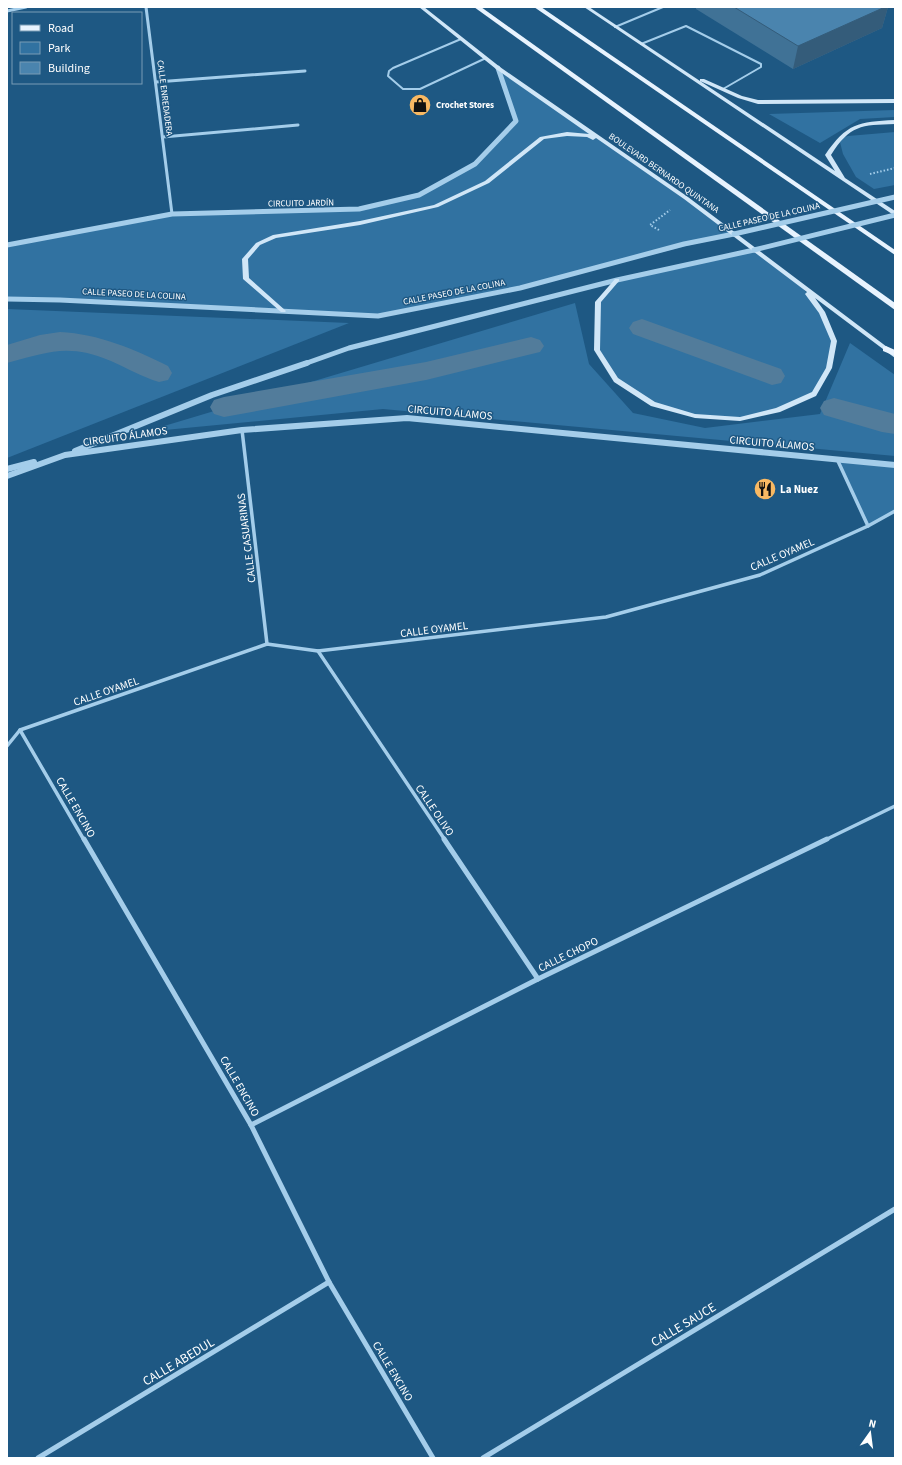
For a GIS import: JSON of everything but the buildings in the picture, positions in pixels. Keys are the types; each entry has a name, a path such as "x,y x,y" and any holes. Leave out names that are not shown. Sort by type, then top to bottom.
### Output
{"main road":[{"name":"BOULEVARD BERNARDO QUINTANA","path":"421,7 498,68 686,198 886,349"},
{"path":"477,7 895,307"},
{"path":"537,7 895,253"},
{"path":"586,7 895,215"},
{"path":"683,72 758,102 895,101"},
{"path":"843,181 828,155 838,138 859,124 895,122"},
{"path":"283,311 246,279 245,259 258,244 275,236 360,223 436,206 487,182 542,138 567,134 588,136 612,148"},
{"path":"617,280 598,302 596,350 616,380 653,404 695,416 740,419 778,410 814,394 829,368 834,341 822,312 802,286"},
{"path":"886,349 895,354"}],"street":[{"path":"7,11 26,7"},
{"name":"CALLE ENREDADERA","path":"146,7 172,214"},
{"name":"CIRCUITO JARDÍN","path":"7,245 172,214 360,209 420,194 475,164 516,121 498,68"},
{"path":"156,82 305,71"},
{"path":"163,137 298,125"},
{"name":"CALLE PASEO DE LA COLINA","path":"7,299 60,300 378,316 520,288 684,244 895,197"},
{"path":"7,468 65,455 212,395 349,348 617,280 744,252 895,215"},
{"name":"CIRCUITO ÁLAMOS","path":"7,476 65,455 242,430 407,418 895,465"},
{"name":"CALLE CASUARINAS","path":"242,430 268,644"},
{"path":"837,459 868,526"},
{"name":"CALLE OYAMEL","path":"20,730 268,644 318,651 606,617 760,575 868,526 895,512"},
{"name":"CALLE OLIVO","path":"318,651 538,979"},
{"path":"7,746 20,730"},
{"name":"CALLE ENCINO","path":"20,730 251,1125 329,1282 432,1458"},
{"name":"CALLE CHOPO","path":"251,1125 538,979 895,806"},
{"name":"CALLE SAUCE","path":"483,1458 895,1208"},
{"name":"CALLE ABEDUL","path":"38,1458 329,1282"}],"lane":[{"path":"615,27 663,7"},
{"path":"641,44 684,26 690,26 762,66 723,89"},
{"path":"461,39 393,68 389,71 388,76 402,89 420,89 486,58"}],"path":[{"path":"684,244 650,225 686,198"}],"green space":[{"path":"498,68 734,234 520,288 378,316 7,299 7,245 172,214 359,209 419,195 475,164 516,121"},
{"path":"895,110 895,117 860,119 820,143 769,114"},
{"path":"895,132 895,185 874,189 856,177 843,154 840,142 842,138 848,136"},
{"path":"754,250 801,286 822,312 834,341 829,368 814,394 778,410 740,419 695,416 653,404 616,380 597,350 598,302 617,280"},
{"path":"575,303 589,364 633,413 705,428 820,414 850,343 895,375 895,456 383,409 144,432"},
{"path":"7,309 349,323 7,458"},
{"path":"837,459 895,465 895,511 868,526"}],"waterway":[{"path":"642,328 772,376"},
{"path":"7,354 45,343 60,341 75,342 90,344 119,354 159,373"},
{"path":"224,407 426,371 531,346"},
{"path":"834,408 882,422 895,424"}],"place":[{"name":"Crochet Stores","path":"420,105"},
{"name":"La Nuez","path":"765,489"}]}
